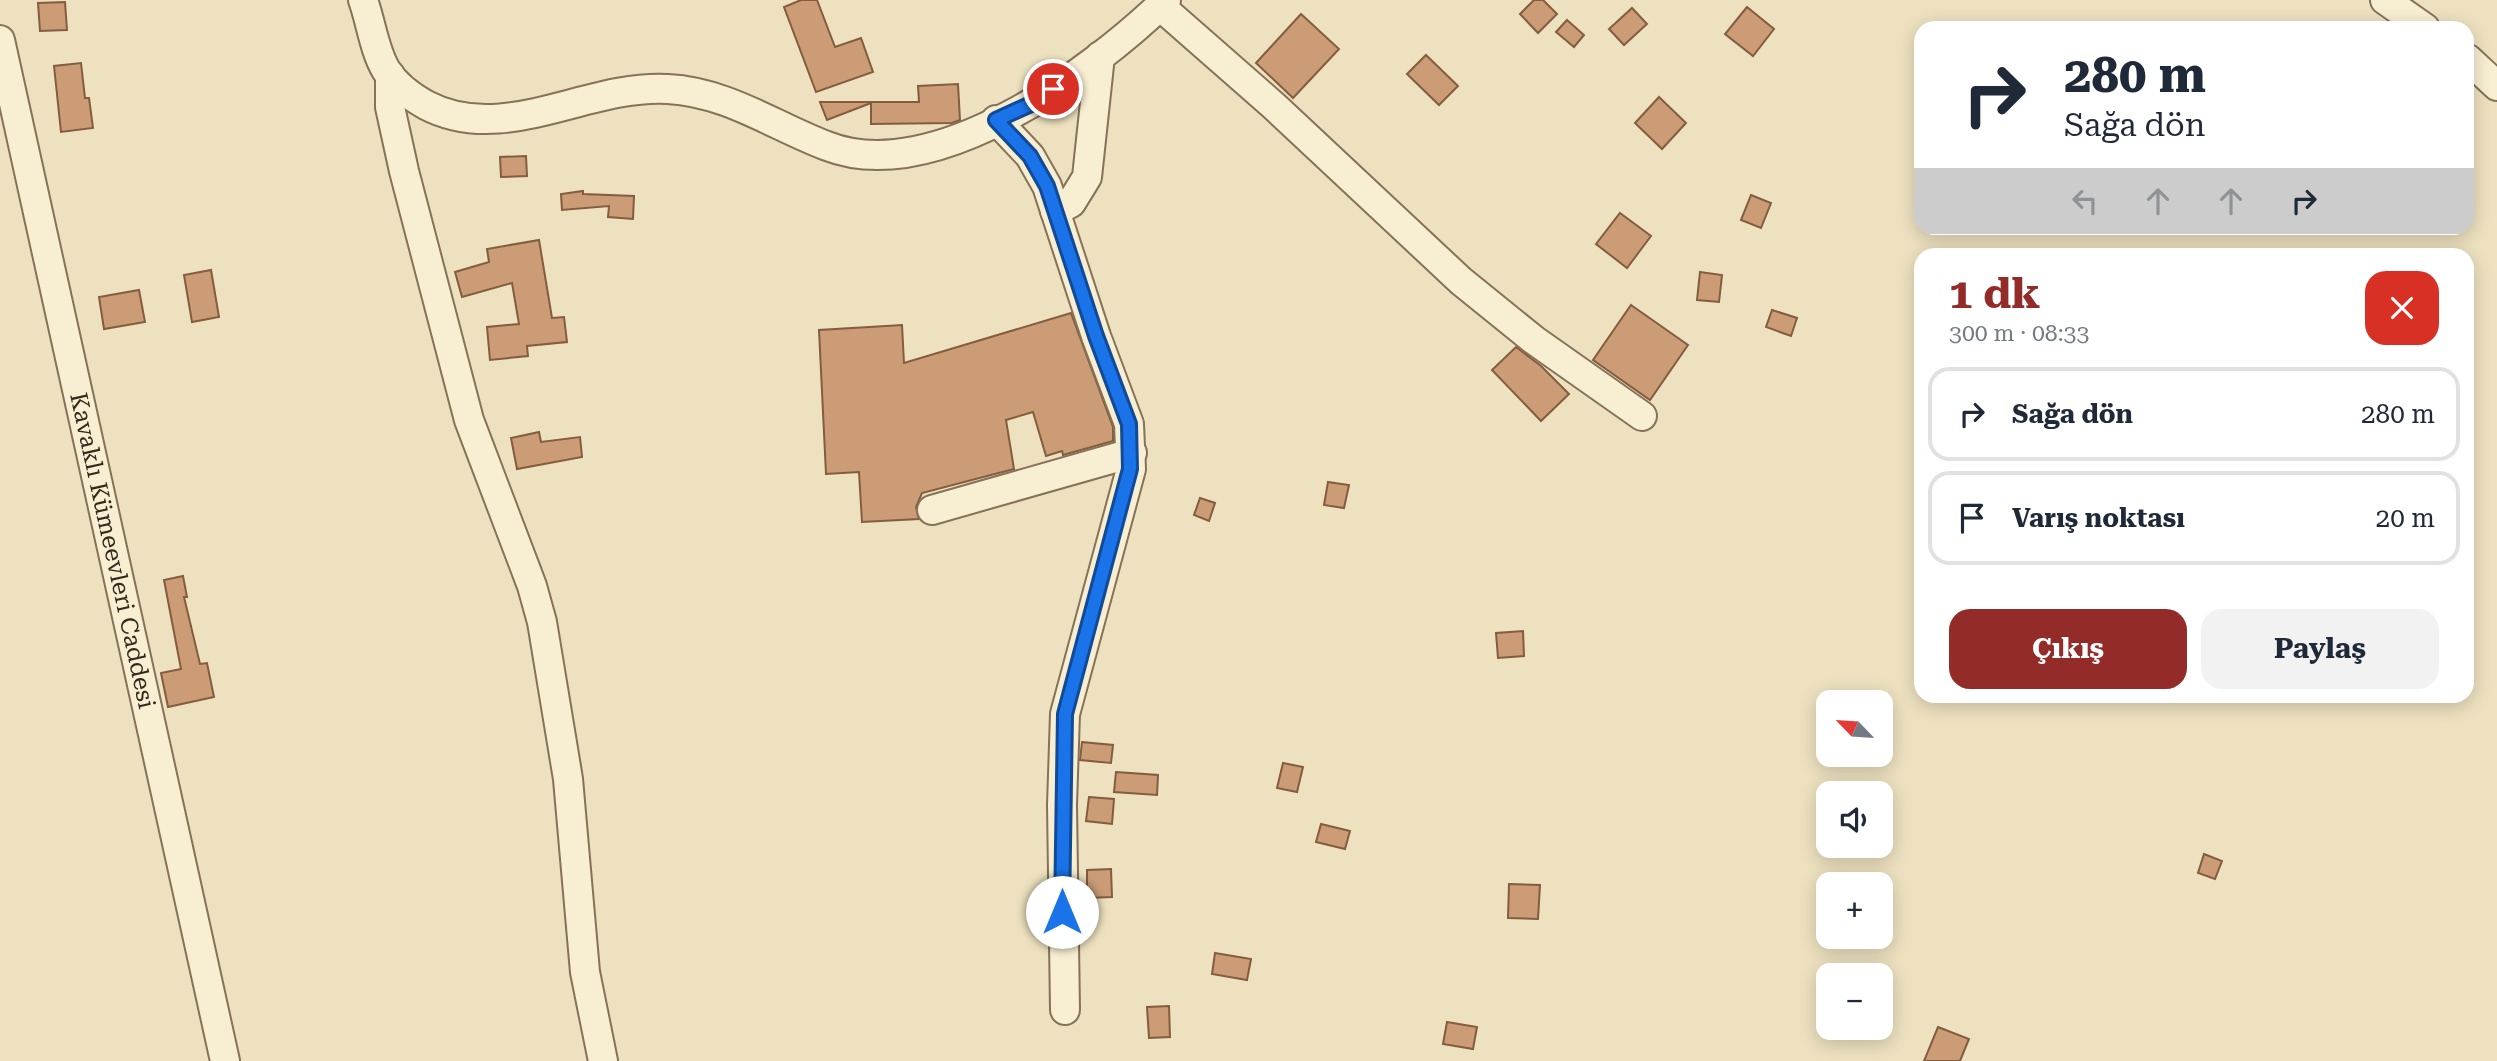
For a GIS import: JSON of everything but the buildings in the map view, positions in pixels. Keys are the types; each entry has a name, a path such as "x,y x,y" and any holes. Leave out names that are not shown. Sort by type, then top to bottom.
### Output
{"street":[{"path":"363,0 380,55 390,75 400,88 418,101 453,117 497,120 626,91 667,89 697,92 744,108 827,146 865,157 918,151 1031,104 1100,56 1163,3 1461,281 1534,340 1642,416"},
{"path":"2385,0 2415,21"},
{"name":"Kavaklı Kümeevleri Caddesi","path":"0,40 225,1061"},
{"path":"1055,211 1071,203 1087,177 1100,56"},
{"path":"2474,65 2497,86"},
{"path":"390,75 390,107 404,172 469,420 532,586 542,622 568,779 585,972 603,1061"},
{"path":"996,120 1030,156 1047,186 1096,336 1129,424 1132,453 1128,481 1107,545 1065,714 1062,830 1065,1010"},
{"path":"932,510 1132,453"}],"route":[{"path":"1053,89 1031,104 996,120 1030,156 1047,186 1096,336 1129,424 1132,447 1124,493 1107,545 1065,714 1062,912"}]}
